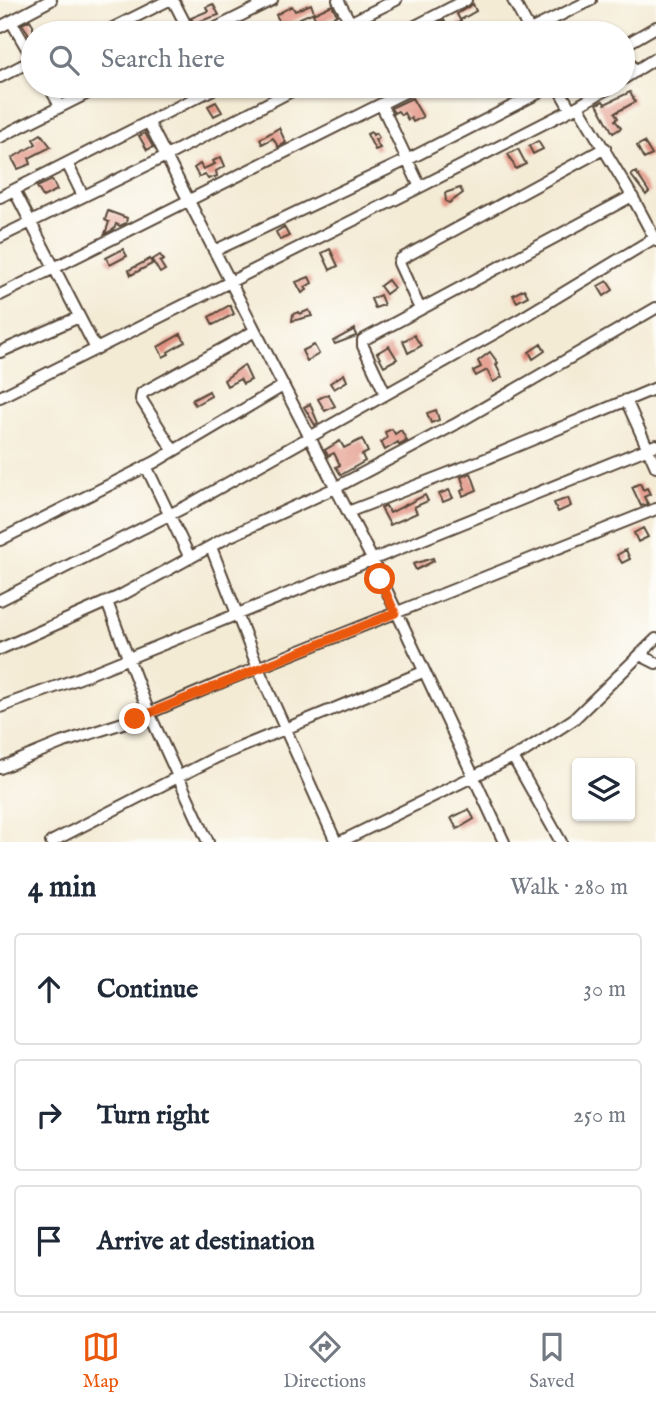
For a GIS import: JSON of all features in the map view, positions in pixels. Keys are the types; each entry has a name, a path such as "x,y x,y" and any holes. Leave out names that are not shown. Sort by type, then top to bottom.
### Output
{"street":[{"path":"0,27 51,0"},
{"path":"128,21 171,0 183,21"},
{"path":"230,21 272,0"},
{"path":"338,0 349,21"},
{"path":"364,21 396,0"},
{"path":"425,21 466,0"},
{"path":"513,0 522,21"},
{"path":"549,21 591,0"},
{"path":"11,21 21,39"},
{"path":"635,41 656,27"},
{"path":"635,72 656,58"},
{"path":"0,77 21,66"},
{"path":"56,98 60,106"},
{"path":"0,137 77,98"},
{"path":"0,197 194,98"},
{"path":"0,237 277,98"},
{"path":"0,295 53,266 392,98"},
{"path":"214,251 407,160 528,98"},
{"path":"0,600 170,514 523,318 655,239 605,148 567,98"},
{"path":"0,397 592,98"},
{"path":"380,104 420,187"},
{"path":"149,122 372,559 504,842"},
{"path":"420,309 400,263 401,259 605,148"},
{"path":"67,163 83,196"},
{"path":"14,190 96,349"},
{"path":"385,393 363,340 632,196"},
{"path":"0,649 107,602 211,547 335,488 454,425 656,308"},
{"path":"0,352 79,317"},
{"path":"173,450 141,399 142,393 256,331"},
{"path":"0,540 146,466 283,386"},
{"path":"348,512 656,388"},
{"path":"626,400 652,447 656,467"},
{"path":"0,707 129,658 652,447"},
{"path":"146,466 190,558"},
{"path":"0,768 61,743 149,713 656,509"},
{"path":"211,547 258,668 338,842 473,778 513,757 573,719 656,639"},
{"path":"107,602 149,713 208,842"},
{"path":"640,655 656,663"},
{"path":"51,842 179,776 285,728 423,672"},
{"path":"513,757 561,842"}],"building":[{"path":"213,4 219,15 193,21 191,18 208,11 206,7"},
{"path":"311,4 314,12 293,21 279,21 276,15 292,6 295,11"},
{"path":"473,4 476,11 460,20 457,14"},
{"path":"332,5 337,15 326,21 316,21 313,14"},
{"path":"412,98 423,117 413,122 411,118 408,120 404,113 394,113 391,108"},
{"path":"618,98 633,98 635,102 615,113 618,118 615,120 621,128 613,133 597,104 603,101 605,104"},
{"path":"216,102 222,112 214,116 208,106"},
{"path":"279,128 286,143 278,147 273,138 262,144 260,139"},
{"path":"371,132 373,135 376,133 379,138 375,140 380,148 375,150 367,134"},
{"path":"145,133 153,147 147,150 139,136"},
{"path":"41,134 51,147 29,158 31,164 18,169 12,158 36,144 33,139"},
{"path":"538,141 543,149 533,154 529,146"},
{"path":"644,142 652,155 644,159 637,146"},
{"path":"518,149 526,164 516,169 508,154"},
{"path":"221,157 225,166 216,171 217,176 208,179 205,174 199,177 194,168 200,164 203,169 215,164 213,161"},
{"path":"636,172 649,192 646,195 631,175"},
{"path":"52,180 57,190 43,197 37,187"},
{"path":"460,188 463,193 449,203 446,201 445,193"},
{"path":"108,211 127,218 126,223 120,226 116,224 114,229 105,234 109,222 105,220"},
{"path":"284,227 289,236 280,240 276,232"},
{"path":"123,249 127,256 110,265 106,258"},
{"path":"330,249 338,266 330,270 322,253"},
{"path":"160,255 164,260 160,262 165,270 160,273 152,260"},
{"path":"150,259 152,264 131,275 129,270"},
{"path":"309,277 312,283 305,287 307,290 302,293 296,282"},
{"path":"388,280 394,288 386,294 380,286"},
{"path":"607,281 613,290 604,296 598,286"},
{"path":"524,289 528,296 517,302 513,295"},
{"path":"380,295 384,305 375,308 371,299"},
{"path":"230,305 234,314 213,325 209,317"},
{"path":"309,310 312,316 292,321 293,314"},
{"path":"355,329 356,336 335,344 333,341"},
{"path":"181,334 185,342 163,357 158,347"},
{"path":"414,335 421,346 408,353 403,341"},
{"path":"541,344 545,351 533,359 529,352"},
{"path":"314,345 319,354 307,361 302,351"},
{"path":"389,346 397,359 384,366 377,353"},
{"path":"490,352 498,363 496,365 502,377 493,382 487,370 476,376 473,371 481,367 478,361"},
{"path":"244,365 251,380 243,384 240,379 227,386 224,380"},
{"path":"344,374 347,381 334,389 330,383"},
{"path":"209,391 211,396 195,405 192,400"},
{"path":"328,394 335,406 325,411 318,399"},
{"path":"310,404 318,423 315,425 304,407"},
{"path":"436,410 439,420 431,423 427,413"},
{"path":"392,429 395,434 401,430 407,441 399,445 398,442 385,450 381,442 387,438 385,432"},
{"path":"362,439 368,452 362,455 365,461 341,475 336,467 340,465 334,453 328,456 325,450 340,441 344,448"},
{"path":"471,473 477,490 463,496 461,491 465,489 461,477"},
{"path":"640,483 643,490 647,488 650,494 644,497 648,504 641,506 632,487"},
{"path":"449,490 453,498 443,502 439,494"},
{"path":"425,495 428,501 414,507 417,513 390,525 381,508 386,506 390,513"},
{"path":"568,498 571,506 558,512 554,503"},
{"path":"643,528 648,537 638,542 634,533"},
{"path":"626,550 630,559 622,563 617,555"},
{"path":"433,558 434,561 416,570 413,564"},
{"path":"469,809 474,819 457,829 451,818"}],"route":[{"path":"135,719 395,613 380,579"}]}
